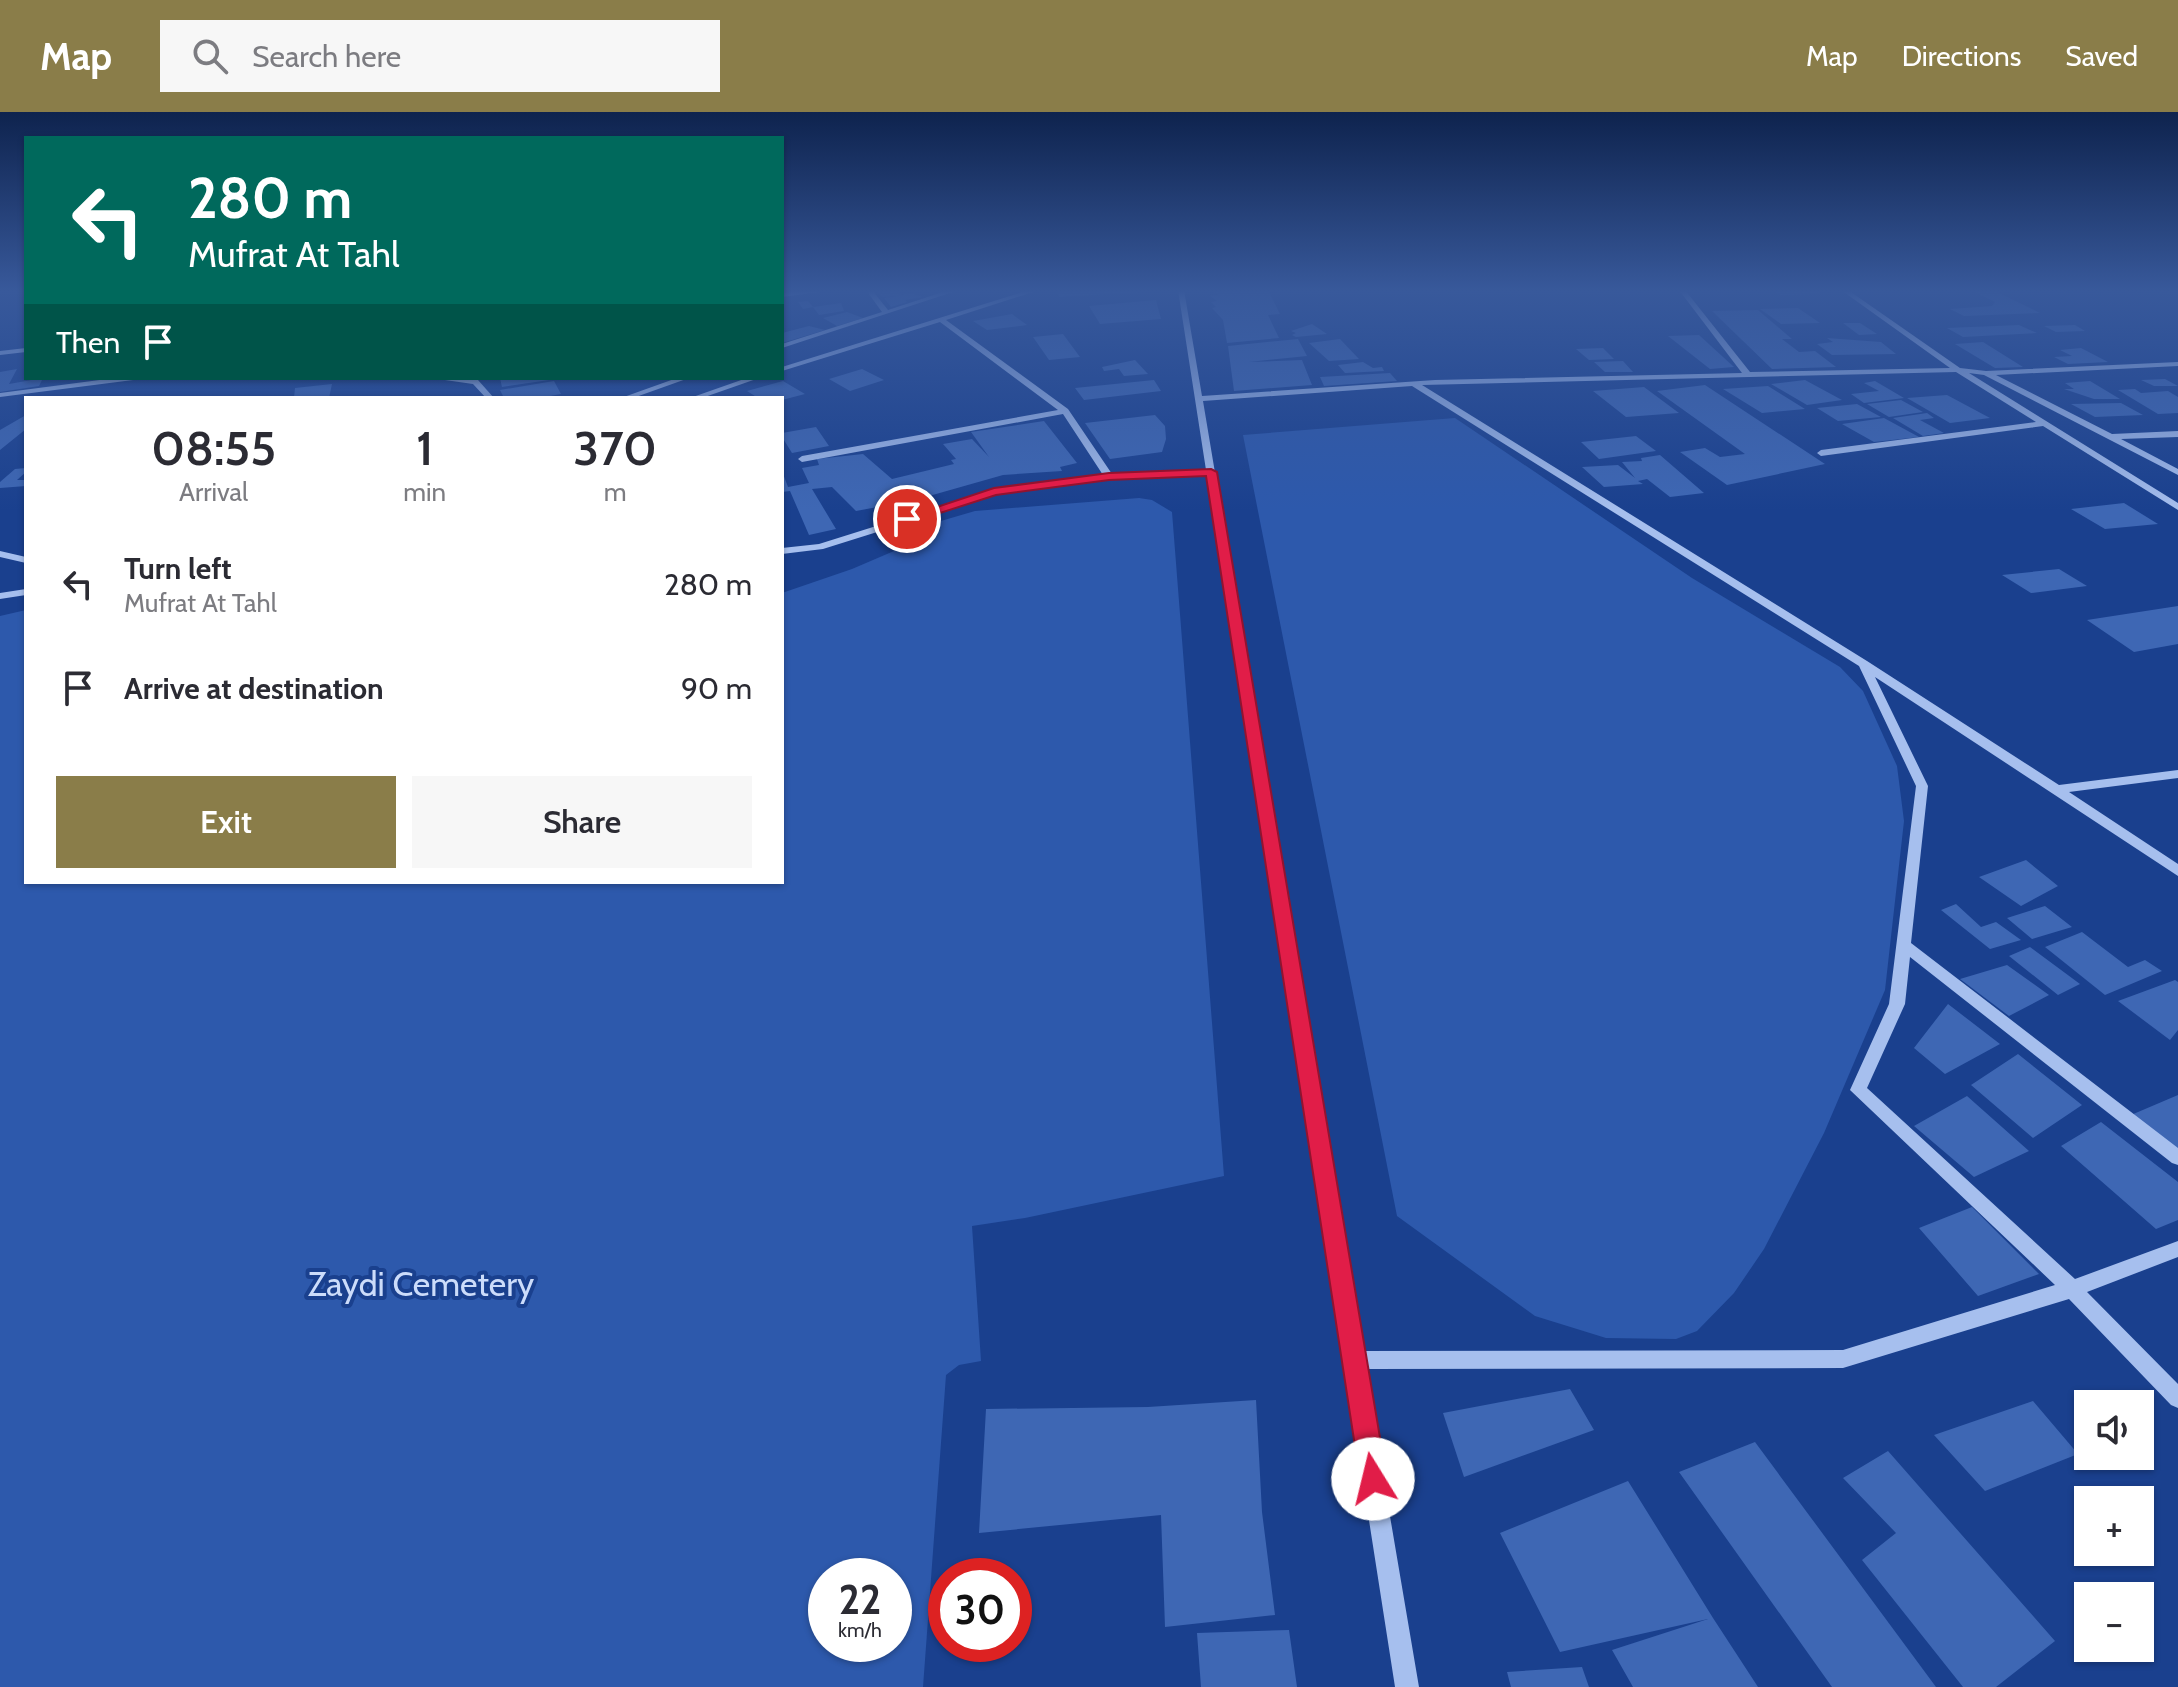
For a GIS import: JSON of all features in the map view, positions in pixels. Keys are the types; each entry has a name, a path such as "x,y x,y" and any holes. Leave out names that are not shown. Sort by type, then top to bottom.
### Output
{"street":[{"path":"1000,364 1065,411 1109,477"},
{"path":"1194,364 1407,1687"},
{"path":"1739,364 1747,374"},
{"path":"1949,364 2178,507"},
{"path":"1200,399 1414,384 1747,374 1958,370 1986,373 2178,364"},
{"path":"1986,373 2178,472"},
{"path":"0,395 117,380"},
{"path":"455,380 475,382 488,396"},
{"path":"631,396 679,380"},
{"path":"700,396 749,380"},
{"path":"1414,384 1863,663 2059,789 2178,871"},
{"path":"802,459 1065,411"},
{"path":"1821,453 2043,424"},
{"path":"2110,437 2178,434"},
{"path":"784,551 820,547 994,492 1109,477 1211,472"},
{"path":"0,554 24,558"},
{"path":"0,596 24,592"},
{"path":"1863,663 1922,786 1897,1004 1858,1090 2072,1289 2178,1398"},
{"path":"2059,789 2178,774"},
{"path":"1904,945 2178,1158"},
{"path":"1354,1360 1843,1359 2072,1289 2178,1249"}],"green space":[{"path":"1455,418 1692,578 1840,667 1863,691 1897,766 1904,821 1885,990 1824,1133 1764,1249 1734,1293 1697,1331 1676,1339 1606,1338 1535,1316 1397,1216 1243,435"},
{"name":"Zaydi Cemetery","path":"1139,498 1152,500 1172,512 1224,1176 1025,1218 972,1226 981,1361 959,1365 946,1375 933,1558 928,1558 923,1687 0,1687 0,616 24,610 24,884 784,884 784,592 852,569 936,533 934,523 975,511"}],"building":[{"path":"1138,364 1148,374 1124,376 1119,369 1104,371 1102,367"},
{"path":"1230,364 1303,364 1312,385 1234,391"},
{"path":"1366,364 1373,368 1382,367 1384,371 1345,373 1338,365"},
{"path":"1596,364 1625,364 1633,372 1605,372"},
{"path":"1703,364 1730,364 1734,367 1710,369"},
{"path":"1766,364 1831,364 1836,367 1772,369"},
{"path":"1988,364 2017,364 2023,367 1995,368"},
{"path":"17,369 9,384 42,380 39,386 0,392 0,372"},
{"path":"862,369 884,380 850,391 829,379"},
{"path":"1390,373 1397,381 1324,386 1320,377"},
{"path":"2165,379 2178,386 2154,386 2141,380"},
{"path":"500,380 549,380 502,387"},
{"path":"1154,380 1161,391 1084,400 1075,388"},
{"path":"1805,380 1842,400 1807,405 1771,384"},
{"path":"554,381 561,394 503,396 500,390"},
{"path":"783,381 805,394 784,399 784,396 755,396 747,391"},
{"path":"1875,381 1904,398 1864,403 1851,394 1879,391 1864,383"},
{"path":"2090,381 2120,399 2094,399 2064,389 2074,389 2065,383"},
{"path":"332,384 329,396 294,396 295,388"},
{"path":"1705,385 1825,464 1727,485 1680,452 1705,448 1720,457 1745,454 1657,391"},
{"path":"1768,386 1805,409 1762,413 1723,389"},
{"path":"1644,387 1679,413 1626,417 1593,391"},
{"path":"2135,389 2141,393 2168,391 2178,397 2178,413 2158,414 2118,390"},
{"path":"1947,395 1990,418 1950,423 1907,398"},
{"path":"1901,400 1923,412 1889,417 1867,404"},
{"path":"2121,403 2143,415 2095,417 2071,404"},
{"path":"1857,404 1881,417 1838,421 1817,408"},
{"path":"1927,413 1934,418 1920,420 1944,433 1923,436 1893,418"},
{"path":"1155,415 1165,426 1166,439 1162,452 1110,459 1085,423"},
{"path":"24,416 24,431 0,450 0,430"},
{"path":"1884,418 1919,437 1874,442 1842,424"},
{"path":"1044,421 1077,463 1060,467 1062,471 1003,475 915,500 856,511 832,487 812,489 836,529 809,535 790,491 784,492 784,476 788,487 809,483 802,468 819,465 817,459 863,454 892,479 954,464 951,460 956,459 943,444 972,439 989,457 971,432"},
{"path":"816,427 829,446 792,453 784,440 784,433"},
{"path":"1636,436 1656,451 1599,459 1581,442"},
{"path":"1660,455 1704,493 1670,497 1647,479 1638,481 1643,484 1604,487 1582,467 1618,465 1635,478 1622,462 1642,461 1641,458"},
{"path":"24,468 24,474 17,480 24,480 24,486 0,488 0,482 15,469"},
{"path":"2124,503 2158,524 2105,529 2071,509"},
{"path":"2059,569 2087,586 2031,593 2002,575"},
{"path":"2178,606 2178,644 2134,652 2087,620"},
{"path":"2026,860 2058,886 2021,906 1979,877"},
{"path":"1956,904 1981,927 1996,922 2021,940 1990,949 1941,910"},
{"path":"2045,906 2072,927 2032,939 2007,918"},
{"path":"2082,932 2128,967 2145,960 2162,971 2105,995 2045,947"},
{"path":"2030,947 2080,984 2058,995 2009,956"},
{"path":"2007,965 2049,995 2009,1016 1960,979"},
{"path":"2175,980 2178,982 2178,1030 2170,1040 2118,1001"},
{"path":"1948,1004 2000,1044 1945,1074 1914,1048"},
{"path":"2018,1054 2082,1105 2033,1138 1971,1085"},
{"path":"2178,1095 2178,1153 2131,1115"},
{"path":"1967,1096 2029,1151 1974,1177 1914,1126"},
{"path":"2101,1122 2178,1182 2178,1220 2156,1229 2061,1146"},
{"path":"1972,1207 2039,1274 1978,1296 1919,1228"},
{"path":"1570,1389 1594,1430 1464,1477 1443,1413"},
{"path":"1256,1400 1262,1512 1275,1615 1165,1627 1161,1515 979,1533 986,1409 1148,1407"},
{"path":"2033,1401 2074,1449 2074,1456 1985,1491 1934,1435"},
{"path":"1755,1442 1936,1687 1832,1687 1679,1472"},
{"path":"1888,1451 2055,1641 1996,1687 1963,1687 1862,1560 1896,1533 1843,1478"},
{"path":"1628,1481 1758,1687 1633,1687 1612,1650 1708,1619 1560,1652 1500,1533"},
{"path":"1289,1630 1297,1687 1201,1687 1197,1633"},
{"path":"1582,1667 1589,1687 1511,1687 1507,1672"}],"route":[{"path":"907,519 994,492 1109,477 1211,472 1373,1479"}]}
